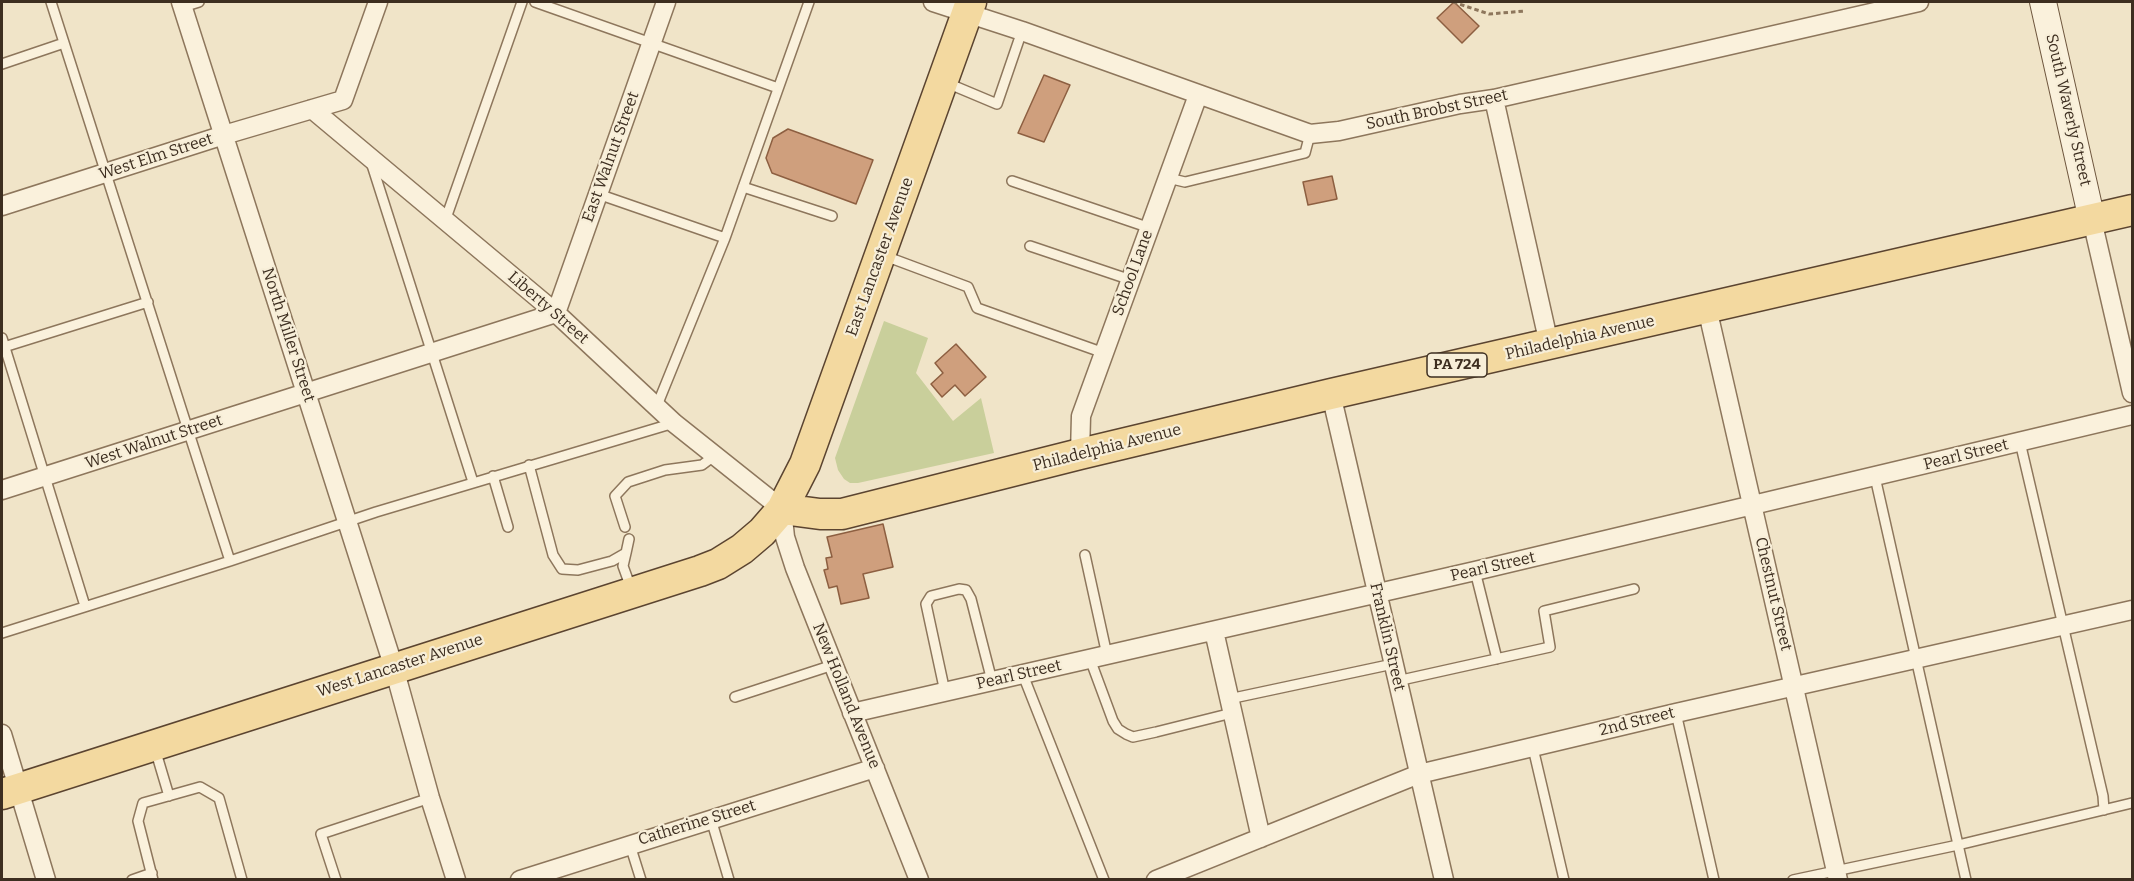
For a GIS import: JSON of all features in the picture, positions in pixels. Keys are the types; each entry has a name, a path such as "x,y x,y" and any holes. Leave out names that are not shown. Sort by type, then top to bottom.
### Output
{"main road":[{"name":"East Lancaster Avenue","path":"782,510 805,464 969,7"},
{"name":"Philadelphia Avenue","path":"782,510 842,514 1331,394 2133,210"},
{"name":"West Lancaster Avenue","path":"9,791 718,564 742,549 782,510"}],"street":[{"name":"West Elm Street","path":"2,206 224,135 343,100 378,2"},
{"name":"East Walnut Street","path":"556,314 666,2"},
{"name":"South Brobst Street","path":"933,2 969,7 1022,31 1310,134 1339,131 1460,104 1494,99 1919,2"},
{"name":"South Waverly Street","path":"2043,2 2092,220"},
{"name":"North Miller Street","path":"188,3 224,135 394,668 430,798 456,879"},
{"name":"School Lane","path":"1080,454 1081,416 1198,95"},
{"path":"1494,99 1549,344"},
{"name":"Liberty Street","path":"312,109 556,314 656,408 782,510"},
{"path":"2092,220 2133,393"},
{"name":"Chestnut Street","path":"1707,308 1837,875"},
{"name":"West Walnut Street","path":"2,490 556,314"},
{"name":"Franklin Street","path":"1331,394 1444,879"},
{"name":"Pearl Street","path":"852,713 1753,507 2133,415"},
{"name":"New Holland Avenue","path":"782,510 785,537 795,568 919,879"},
{"name":"2nd Street","path":"1156,879 1419,774 1676,713 2133,610"},
{"path":"1214,631 1261,838"},
{"path":"2,734 9,791 46,879"},
{"name":"Catherine Street","path":"520,879 875,768"}],"lane":[{"path":"51,2 230,561"},
{"path":"445,221 522,2"},
{"path":"535,2 778,88"},
{"path":"656,408 725,238 809,2"},
{"path":"942,81 997,104 1022,31"},
{"path":"2,64 64,43"},
{"path":"1168,178 1185,182 1305,153 1310,134"},
{"path":"369,157 473,482"},
{"path":"1012,181 1150,228"},
{"path":"743,187 832,216"},
{"path":"598,194 725,238"},
{"path":"1030,246 1131,280"},
{"path":"880,255 968,287 977,308 1104,353"},
{"path":"86,606 3,342 148,302"},
{"path":"2,633 473,482 674,423"},
{"path":"2020,442 2103,796 2104,810"},
{"path":"625,527 615,496 628,482 665,470 702,465 714,456"},
{"path":"529,465 552,555 562,569 578,570 612,561 626,553"},
{"path":"493,476 508,527"},
{"path":"1875,477 1966,879"},
{"path":"629,539 623,566 632,592"},
{"path":"1085,555 1099,657 1113,721 1118,729 1133,737 1156,732 1231,706 1395,672 1497,659 1550,647 1544,611 1634,589"},
{"path":"1475,571 1497,659"},
{"path":"945,692 926,604 931,596 959,589 966,590 971,598 992,681"},
{"path":"735,697 833,665"},
{"path":"1023,675 1104,879"},
{"path":"1676,713 1714,879"},
{"path":"153,745 170,796"},
{"path":"1533,748 1564,879"},
{"path":"132,879 152,876 138,821 143,803 200,787 219,798 242,879"},
{"path":"336,879 321,834 430,798"},
{"path":"1793,879 1837,875 2133,803"},
{"path":"711,819 729,879"},
{"path":"630,845 641,879"}],"path":[{"path":"1453,2 1489,14 1525,11"}],"green space":[{"path":"884,321 928,338 916,373 953,421 981,398 994,453 858,483 850,483 844,479 838,470 835,458"}],"building":[{"path":"1454,2 1479,26 1462,43 1437,18"},
{"path":"1044,75 1070,85 1044,142 1018,133"},
{"path":"788,129 873,160 856,204 772,173 766,158 773,138"},
{"path":"1332,176 1337,199 1308,205 1303,182"},
{"path":"956,344 986,377 965,396 955,385 942,397 931,384 943,373 935,363"},
{"path":"883,524 893,567 863,574 869,598 841,604 837,586 829,588 824,570 828,569 826,558 832,557 827,537"}]}
